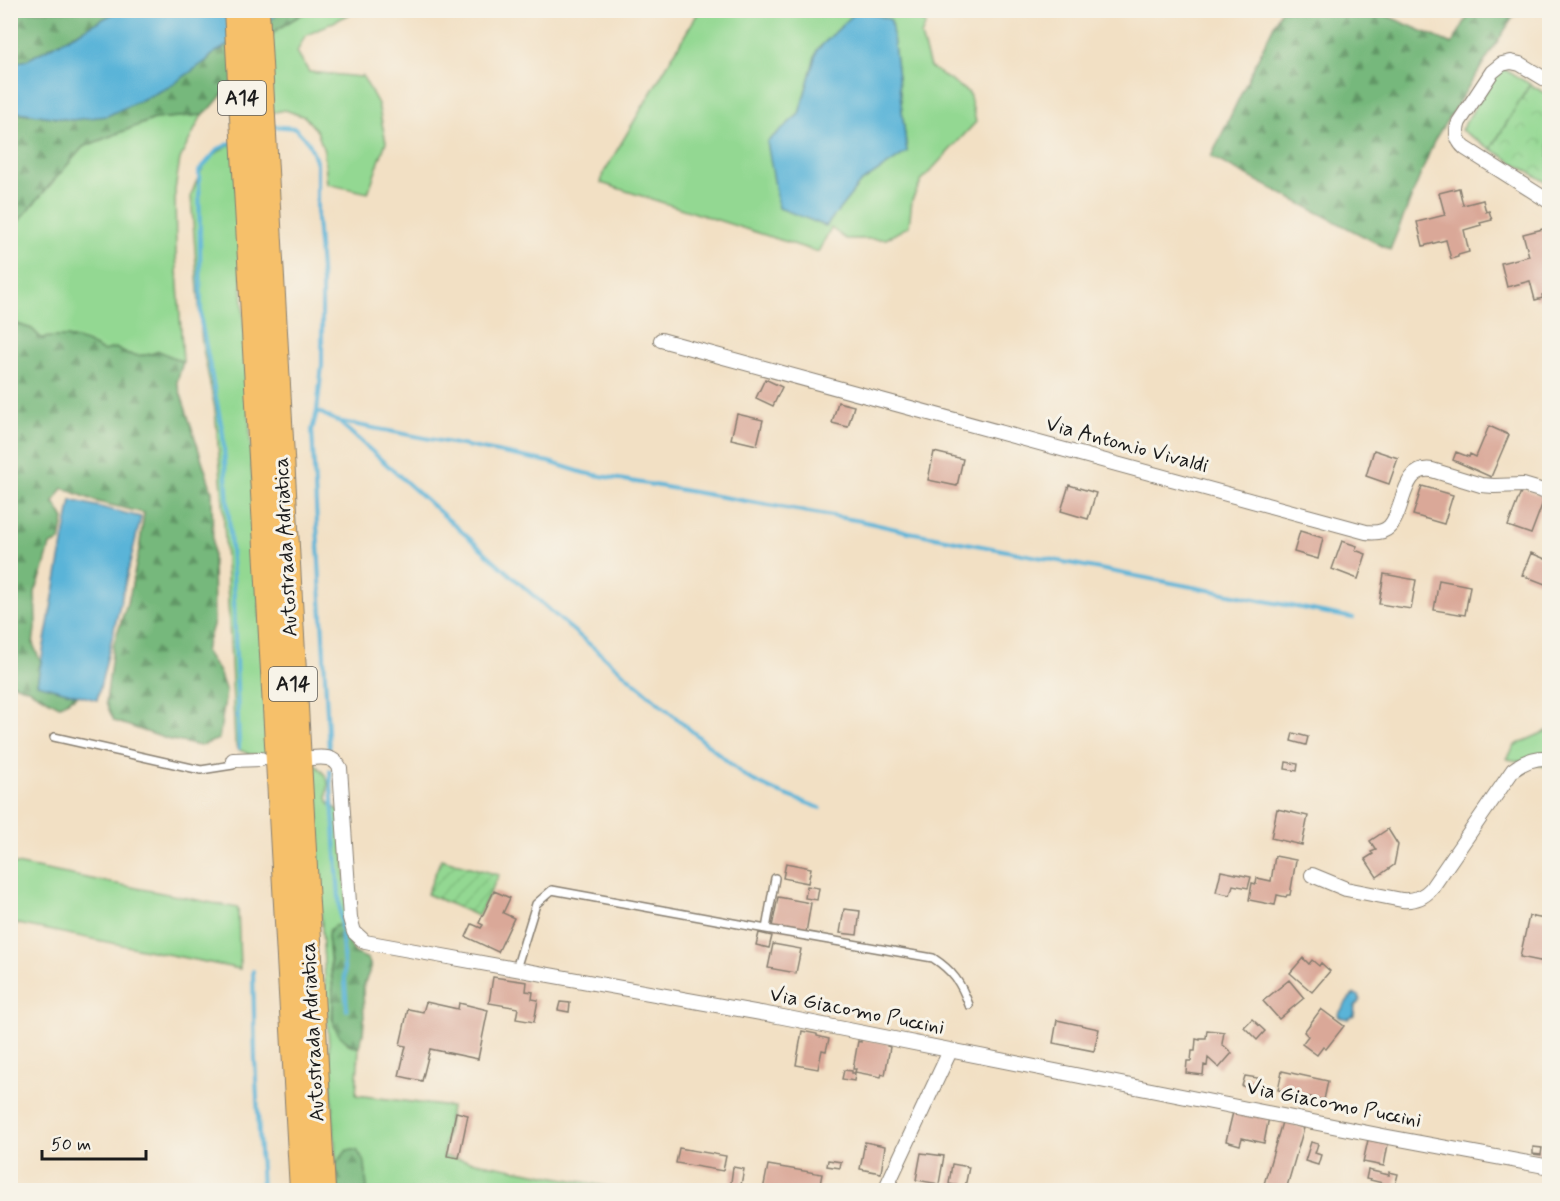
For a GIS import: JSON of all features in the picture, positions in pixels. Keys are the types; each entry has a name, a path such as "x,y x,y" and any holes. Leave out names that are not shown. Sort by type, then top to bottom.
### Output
{"highway":[{"name":"Autostrada Adriatica","path":"237,10 256,181 322,1191"},
{"name":"Autostrada Adriatica","path":"256,10 256,181 303,1191"}],"street":[{"path":"1550,82 1520,64 1511,62 1502,64 1492,72 1459,122 1457,131 1459,140 1465,148 1550,202"},
{"name":"Via Antonio Vivaldi","path":"661,340 1366,532 1381,531 1391,525 1411,479 1416,472 1424,469 1481,484 1523,485 1550,493"},
{"name":"Via Giacomo Puccini","path":"311,758 329,758 340,768 350,918 354,932 369,943 783,1017 1550,1167"},
{"path":"1312,875 1352,890 1402,900 1417,899 1431,889 1513,770 1528,761 1550,758"},
{"path":"233,762 261,759"},
{"path":"885,1191 950,1051"}],"lane":[{"path":"54,737 201,770 233,762"},
{"path":"766,929 775,878"},
{"path":"516,969 536,904 552,890 933,958 946,966 962,987 969,1005"}],"green space":[{"path":"1281,10 1376,11 1452,44 1471,11 1517,11 1435,139 1390,250 1211,157"},
{"path":"10,11 118,11 27,60 11,64"},
{"path":"282,11 307,11 276,30 212,107 202,115 154,119 83,147 11,230 11,111 72,120 206,61 214,53 266,23"},
{"path":"307,11 356,11 305,36 297,52 309,72 361,77 362,75 378,104 386,142 368,193 327,184 324,151 317,131 305,117 285,110 269,113 264,45 276,30"},
{"path":"699,11 857,11 817,50 799,114 767,142 826,226 860,183 907,152 891,20 866,11 899,11 926,23 921,36 930,67 969,93 976,122 922,180 912,200 909,226 886,239 846,239 831,228 818,252 601,183 603,174"},
{"path":"1500,67 1530,84 1491,149 1461,130"},
{"path":"1530,84 1549,96 1549,184 1491,149"},
{"path":"202,115 180,159 175,190 176,254 183,362 159,351 137,356 115,348 103,351 74,338 41,338 32,329 11,322 11,230 83,147 155,119"},
{"path":"234,143 268,755 249,754 237,749 235,742 223,501 215,409 202,344 191,195 206,163 217,152"},
{"path":"11,322 32,329 41,338 74,338 103,351 115,348 137,356 159,351 183,362 177,382 212,491 214,622 205,651 219,672 226,692 219,739 200,746 167,739 114,721 106,703 113,646 130,594 144,513 98,502 63,488 54,502 64,519 60,541 50,545 35,592 36,622 33,644 41,662 37,684 79,695 59,706 28,689 11,683 10,544 15,535 10,511"},
{"path":"1549,730 1549,767 1507,759 1515,745"},
{"path":"312,761 325,775 328,782 329,804 342,812 348,924 330,929 328,935 333,996 332,1019 348,1044 359,1048 356,1095 451,1107 443,1156 626,1190 367,1190 365,1163 347,1151 336,1164"},
{"path":"441,859 499,875 478,916 427,894"},
{"path":"16,864 238,908 240,969 14,923 11,931 11,865"},
{"path":"348,924 351,947 355,953 368,959 371,967 363,988 364,1020 359,1048 342,1038 333,1020 328,935 333,927"},
{"path":"347,1150 357,1150 365,1163 367,1190 338,1190 336,1164"}],"water":[{"path":"118,11 282,11 266,23 214,53 169,87 107,116 72,120 11,111 11,64 27,60"},
{"path":"857,11 866,11 891,20 907,152 860,183 826,226 779,208 767,142 799,114 817,50"},
{"path":"71,500 141,517 97,700 37,684"},
{"path":"1355,994 1359,996 1360,1001 1355,1006 1354,1016 1348,1019 1339,1017 1338,1014 1347,1001"}],"building":[{"path":"1459,188 1463,205 1483,200 1486,212 1489,211 1492,220 1464,230 1469,252 1451,259 1446,240 1423,246 1417,222 1445,215 1439,193"},
{"path":"1543,229 1547,246 1550,245 1550,270 1548,270 1550,293 1535,300 1530,281 1507,287 1501,263 1529,256 1523,234"},
{"path":"765,379 782,387 773,406 756,398"},
{"path":"838,402 854,406 848,427 832,423"},
{"path":"737,414 763,420 757,445 731,439"},
{"path":"1489,426 1509,435 1491,477 1453,460 1456,452 1476,457"},
{"path":"1374,450 1398,458 1389,484 1366,476"},
{"path":"934,452 963,459 957,486 928,480"},
{"path":"1069,485 1096,493 1088,519 1061,511"},
{"path":"1422,486 1453,495 1444,524 1413,515"},
{"path":"1522,489 1545,497 1531,534 1508,526"},
{"path":"1300,531 1323,538 1318,559 1294,552"},
{"path":"1342,541 1357,546 1355,550 1366,554 1358,579 1332,569"},
{"path":"1531,553 1550,561 1550,586 1522,575"},
{"path":"1384,574 1416,580 1411,609 1379,604"},
{"path":"1439,580 1470,586 1465,615 1434,610"},
{"path":"1293,733 1308,737 1306,745 1291,741"},
{"path":"1286,762 1298,764 1297,771 1285,769"},
{"path":"1277,809 1308,816 1302,845 1271,838"},
{"path":"1388,829 1398,845 1394,865 1377,877 1365,859 1376,850 1370,841"},
{"path":"1275,856 1296,860 1290,895 1286,897 1277,895 1275,905 1249,900 1252,883 1256,884 1257,878 1271,881"},
{"path":"786,863 811,868 808,883 783,878"},
{"path":"1221,871 1251,877 1248,888 1233,885 1230,895 1216,892"},
{"path":"807,886 819,888 817,900 805,898"},
{"path":"494,891 510,898 503,913 514,918 498,952 466,937 472,924 481,928 483,925 479,923"},
{"path":"778,897 811,903 806,933 772,927"},
{"path":"844,909 860,911 857,935 840,933"},
{"path":"1529,916 1550,920 1550,963 1520,957"},
{"path":"759,933 772,936 769,948 756,945"},
{"path":"773,944 801,949 796,973 768,968"},
{"path":"1303,958 1309,964 1312,960 1319,966 1321,963 1330,971 1312,992 1290,973"},
{"path":"493,977 527,982 526,991 533,992 532,999 538,1000 534,1022 516,1019 518,1008 489,1003"},
{"path":"1289,980 1304,998 1279,1019 1263,1001"},
{"path":"426,1002 458,1009 459,1003 488,1010 478,1059 430,1049 422,1081 399,1076 406,1046 400,1045 408,1009 423,1012"},
{"path":"560,1002 570,1003 569,1012 558,1010"},
{"path":"1321,1009 1344,1026 1326,1049 1323,1047 1317,1055 1302,1044 1308,1036 1304,1032"},
{"path":"1252,1019 1265,1031 1257,1040 1244,1027"},
{"path":"1057,1020 1099,1029 1094,1051 1053,1043"},
{"path":"1207,1030 1224,1032 1222,1044 1232,1053 1219,1068 1208,1058 1207,1066 1204,1065 1203,1075 1186,1073 1187,1061 1191,1061 1192,1051 1195,1051 1196,1039 1206,1038"},
{"path":"802,1031 829,1039 826,1051 822,1050 818,1069 796,1065"},
{"path":"861,1039 888,1043 887,1046 890,1047 885,1075 882,1074 881,1077 855,1072 856,1069 853,1069 858,1041 861,1042"},
{"path":"844,1070 855,1073 854,1081 842,1079"},
{"path":"1282,1071 1328,1081 1324,1100 1278,1090"},
{"path":"1245,1076 1258,1078 1255,1089 1242,1086"},
{"path":"1234,1108 1269,1117 1264,1143 1242,1138 1240,1145 1226,1141"},
{"path":"456,1112 468,1115 459,1158 447,1156"},
{"path":"1282,1122 1304,1128 1286,1190 1264,1184"},
{"path":"1368,1140 1388,1144 1384,1166 1363,1162"},
{"path":"865,1142 885,1146 881,1173 860,1169"},
{"path":"1311,1142 1318,1144 1315,1153 1321,1155 1318,1165 1305,1161"},
{"path":"1533,1147 1542,1148 1541,1155 1533,1154"},
{"path":"679,1148 726,1156 723,1171 676,1163"},
{"path":"921,1153 944,1156 939,1184 916,1180"},
{"path":"828,1160 841,1162 840,1168 827,1166"},
{"path":"952,1164 969,1167 965,1187 949,1184"},
{"path":"768,1165 822,1174 819,1190 763,1190"},
{"path":"733,1167 744,1169 740,1190 730,1190"},
{"path":"1368,1170 1389,1175 1389,1172 1398,1174 1395,1186 1366,1179"}],"waterway":[{"path":"271,126 295,128 309,143 317,163 317,219 322,284 322,365 317,411 337,421 549,462 584,473 861,521 1353,618"},
{"path":"236,141 218,149 199,171 201,321 223,434 233,575 239,748"},
{"path":"317,411 312,430 329,750"},
{"path":"339,422 562,621 746,777 820,808"},
{"path":"330,771 347,1010"},
{"path":"253,971 262,1190"}]}
